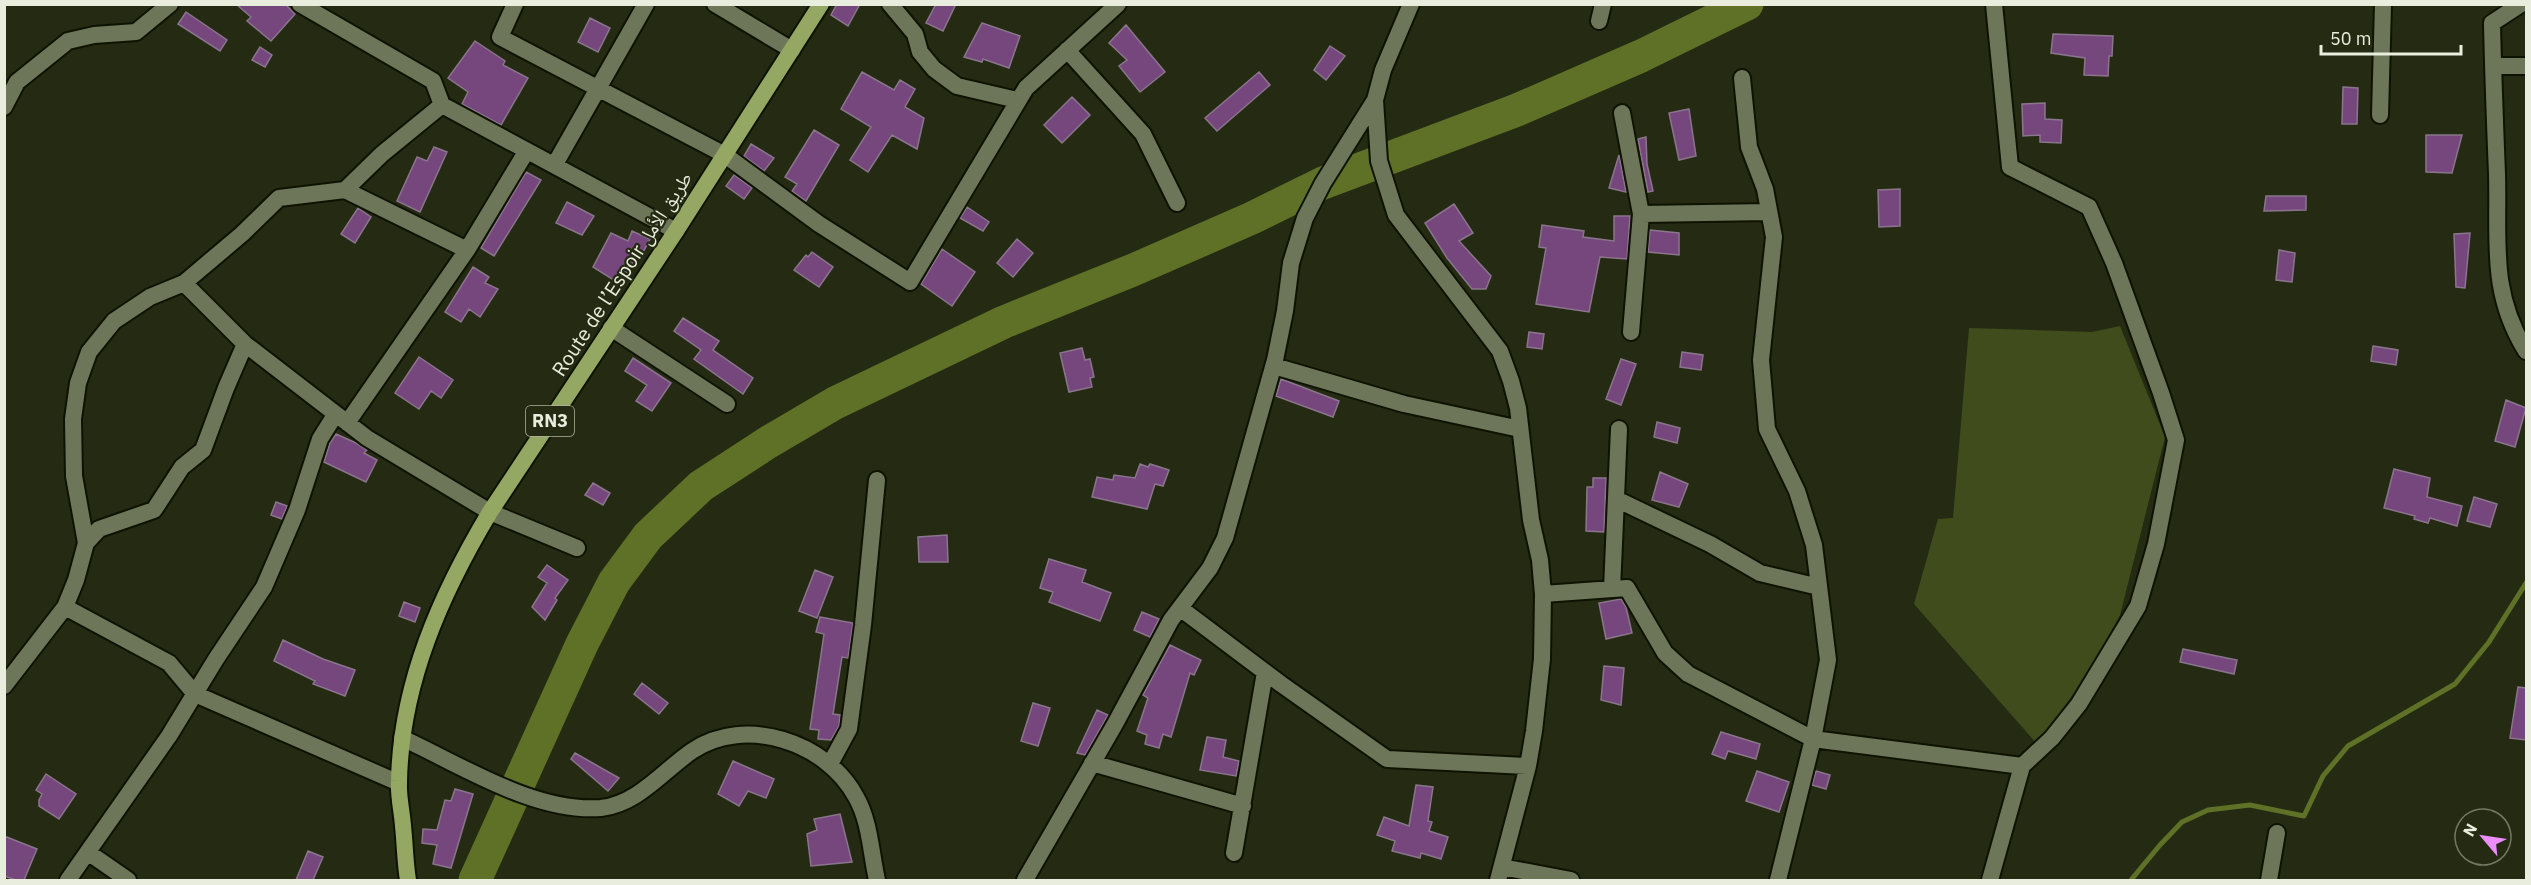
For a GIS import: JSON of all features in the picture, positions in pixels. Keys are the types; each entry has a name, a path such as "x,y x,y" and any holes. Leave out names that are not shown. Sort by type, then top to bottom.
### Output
{"highway":[{"name":"Route de l’Espoir طريق الأمل","path":"408,880 399,783 402,738 415,676 432,625 466,553 490,512 676,231 821,4"}],"street":[{"path":"300,4 433,81 442,105 676,231"},
{"path":"515,4 500,36 725,155 819,224 910,282 1017,100 1026,88 1118,4"},
{"path":"555,164 646,4"},
{"path":"715,4 792,50"},
{"path":"890,4 915,34 920,52 957,86 1017,100"},
{"path":"1025,880 1171,620 1210,568 1225,538 1274,366 1286,311 1291,263 1305,218 1323,183 1375,100 1383,70 1411,4"},
{"path":"1990,880 2022,766 2052,738 2079,704 2138,606 2156,544 2175,440 2161,393 2114,263 2089,207 2010,167 1994,4"},
{"path":"2380,115 2383,4"},
{"path":"2521,4 2492,23 2497,178 2496,248 2499,283 2515,332 2526,351"},
{"path":"4,107 11,79 68,41 94,35 136,32 165,6"},
{"path":"1067,50 1143,134 1177,203"},
{"path":"2493,66 2526,66"},
{"path":"1743,78 1749,147 1765,189 1774,237 1761,360 1767,429 1797,491 1811,534 1828,660 1813,739 1778,880"},
{"path":"1375,100 1379,161 1396,215 1500,351 1511,381 1520,429 1543,594 1542,659 1534,731 1500,874 1571,880"},
{"path":"345,190 382,154 442,105"},
{"path":"1622,113 1641,214 1631,332"},
{"path":"68,880 169,736 264,587 297,510 320,438 341,419 467,250 526,152"},
{"path":"4,686 65,607 76,580 86,543 74,476 73,419 78,383 89,352 114,321 150,297 184,283 242,234 279,198 345,190 467,250"},
{"path":"1641,214 1769,212"},
{"path":"184,283 245,344 367,438 490,512 577,548"},
{"path":"611,328 728,404"},
{"path":"86,543 99,529 154,510 182,467 203,450 245,344"},
{"path":"1274,366 1404,404 1520,429"},
{"path":"1612,589 1618,429"},
{"path":"830,764 849,729 863,625 878,480"},
{"path":"1616,499 1710,544 1760,573 1819,587"},
{"path":"1543,594 1627,588 1665,653 1688,674 1813,739 2022,766"},
{"path":"65,607 169,663 195,694 399,783"},
{"path":"1180,608 1387,759 1527,766"},
{"path":"1233,854 1265,672"},
{"path":"402,738 466,770 514,790 554,804 578,808 604,807 629,798 654,783 692,751 714,739 734,734 774,737 808,749 830,764 856,797 864,818 877,880"},
{"path":"1092,763 1243,806"},
{"path":"2269,880 2277,833"},
{"path":"89,853 128,880"}],"green space":[{"path":"2120,326 2165,437 2120,615 2095,663 2038,745 1914,604 1938,519 1953,518 1969,328 2092,332"}],"building":[{"path":"236,4 285,4 295,14 271,41 247,21 251,17"},
{"path":"837,4 860,4 848,26 831,15"},
{"path":"936,4 956,4 943,31 926,23"},
{"path":"186,12 227,40 220,51 178,24"},
{"path":"590,18 610,28 598,52 578,42"},
{"path":"982,23 1020,36 1009,68 983,59 982,62 964,57"},
{"path":"1126,25 1165,72 1140,92 1119,66 1127,60 1109,43"},
{"path":"2053,34 2113,36 2108,76 2084,75 2085,58 2051,53"},
{"path":"475,41 505,61 503,65 528,78 501,125 462,104 468,92 448,78"},
{"path":"1330,46 1345,56 1326,80 1314,70"},
{"path":"260,47 272,55 265,67 252,60"},
{"path":"862,72 894,90 900,80 915,89 905,107 924,118 917,149 892,135 868,172 850,160 871,127 841,109"},
{"path":"1259,72 1270,85 1217,131 1205,118"},
{"path":"2343,87 2358,88 2357,124 2342,124"},
{"path":"1072,97 1090,115 1062,143 1044,125"},
{"path":"2045,103 2045,119 2062,120 2061,143 2040,142 2040,135 2023,136 2022,104"},
{"path":"1689,109 1696,156 1679,160 1669,113"},
{"path":"814,130 839,145 806,201 792,191 797,184 785,177"},
{"path":"2426,135 2462,135 2452,173 2426,172"},
{"path":"1646,137 1647,164 1653,191 1648,192 1638,139"},
{"path":"751,144 774,158 764,171 744,156"},
{"path":"434,147 447,152 420,212 397,201 417,157 427,161"},
{"path":"1619,155 1626,192 1609,188"},
{"path":"526,172 541,180 494,256 481,248"},
{"path":"734,175 752,188 744,199 726,186"},
{"path":"1900,189 1900,226 1879,227 1878,190"},
{"path":"2266,196 2306,196 2306,210 2264,211"},
{"path":"567,202 594,216 582,235 556,223"},
{"path":"1454,204 1473,233 1459,241 1491,276 1486,289 1472,289 1447,258 1425,223"},
{"path":"967,207 989,222 983,231 960,218"},
{"path":"358,208 371,217 355,243 341,234"},
{"path":"1614,216 1630,216 1627,259 1600,257 1589,312 1536,304 1546,248 1539,247 1542,225 1584,231 1583,237 1614,241"},
{"path":"1650,230 1679,233 1679,255 1648,252"},
{"path":"632,231 650,239 640,258 637,256 620,284 593,267 611,233 628,241"},
{"path":"2470,233 2465,288 2456,287 2454,234"},
{"path":"1017,239 1033,253 1013,277 997,263"},
{"path":"942,249 975,272 952,306 921,284"},
{"path":"2279,250 2295,253 2292,282 2276,280"},
{"path":"812,252 833,267 819,287 794,270 806,255 808,257"},
{"path":"473,267 489,277 485,283 498,289 480,317 469,309 461,322 445,312"},
{"path":"683,318 719,341 713,350 753,378 743,394 694,359 701,350 674,331"},
{"path":"1529,332 1544,334 1542,349 1527,347"},
{"path":"2373,346 2398,350 2396,365 2371,361"},
{"path":"1082,348 1085,360 1090,359 1094,377 1090,378 1092,387 1069,392 1060,353"},
{"path":"1682,352 1703,355 1701,370 1680,367"},
{"path":"419,357 453,380 441,398 431,391 419,409 395,393"},
{"path":"633,358 671,383 652,411 636,401 647,385 625,371"},
{"path":"1621,359 1636,364 1621,405 1606,399"},
{"path":"1281,379 1339,401 1333,417 1276,396"},
{"path":"2506,400 2526,408 2515,447 2495,441"},
{"path":"1657,422 1680,428 1677,443 1654,437"},
{"path":"336,434 356,443 367,450 364,453 377,460 366,482 324,462 330,443"},
{"path":"1140,464 1148,467 1150,464 1169,470 1163,486 1155,484 1147,509 1092,497 1097,477 1113,480 1114,475 1135,478"},
{"path":"2394,469 2430,478 2427,497 2462,506 2457,526 2430,518 2428,523 2414,519 2415,516 2384,508"},
{"path":"1660,472 1688,484 1679,507 1652,500"},
{"path":"1593,478 1606,478 1604,532 1586,531 1587,487 1593,487"},
{"path":"593,483 610,493 603,505 585,495"},
{"path":"2474,497 2497,504 2490,527 2467,521"},
{"path":"276,502 287,506 282,519 271,515"},
{"path":"947,535 948,562 919,562 918,537"},
{"path":"1049,559 1086,570 1082,582 1111,593 1100,621 1049,602 1053,592 1040,588"},
{"path":"547,565 568,580 555,598 557,600 545,620 532,607 547,583 538,577"},
{"path":"815,570 833,577 817,618 799,611"},
{"path":"1621,599 1626,607 1632,633 1606,639 1599,603"},
{"path":"404,602 420,608 415,622 399,616"},
{"path":"1142,612 1159,619 1150,637 1134,630"},
{"path":"820,617 853,623 848,658 842,657 833,714 840,715 839,726 831,740 818,739 819,730 810,729 824,634 816,632"},
{"path":"283,640 323,659 355,670 345,696 313,684 315,681 274,661"},
{"path":"1170,645 1201,660 1194,675 1190,673 1171,737 1163,734 1159,748 1145,744 1147,735 1137,731 1148,698 1143,695"},
{"path":"2183,649 2237,660 2234,674 2180,662"},
{"path":"1604,666 1624,668 1621,705 1601,700"},
{"path":"642,683 668,703 659,714 634,694"},
{"path":"2518,687 2526,688 2526,740 2510,738"},
{"path":"1033,703 1050,708 1038,746 1021,741"},
{"path":"1097,710 1108,715 1085,755 1077,753"},
{"path":"1721,732 1760,744 1756,759 1728,751 1725,759 1712,754"},
{"path":"1207,737 1226,740 1223,757 1239,761 1236,776 1200,770"},
{"path":"575,753 619,778 608,791 571,759"},
{"path":"733,761 774,779 766,798 748,791 739,806 718,794"},
{"path":"1757,771 1789,782 1779,812 1746,801"},
{"path":"1816,771 1830,775 1826,789 1812,785"},
{"path":"46,774 76,794 59,819 39,806 42,794 36,790"},
{"path":"1416,785 1433,787 1428,821 1432,822 1429,831 1448,837 1441,859 1421,853 1420,858 1392,851 1395,841 1377,835 1384,817 1409,826"},
{"path":"455,789 473,794 451,868 433,864 437,845 422,843 423,829 437,830 445,800 451,801"},
{"path":"840,814 852,862 811,866 807,834 817,830 814,819"},
{"path":"4,836 37,849 24,880 4,876"},
{"path":"308,851 323,857 313,880 296,880"}],"waterway":[{"path":"475,880 582,644 614,582 648,536 701,486 767,443 835,403 1004,322 1133,270 1252,218 1323,183 1517,110 1641,56 1747,4"},
{"path":"2131,880 2182,822 2208,810 2250,805 2304,816 2323,776 2348,746 2455,684 2489,642 2526,583"}]}
